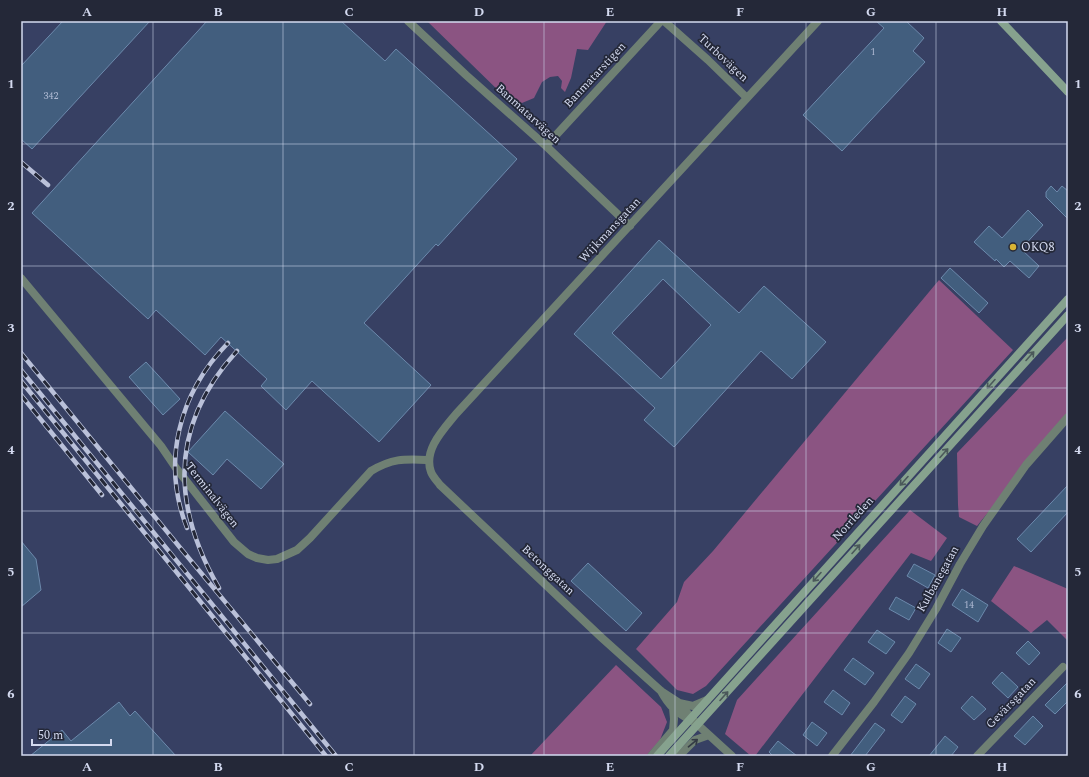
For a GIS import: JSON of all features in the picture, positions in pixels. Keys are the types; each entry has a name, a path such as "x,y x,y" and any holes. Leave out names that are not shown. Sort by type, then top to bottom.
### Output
{"main road":[{"path":"1001,21 1067,90"},
{"name":"Norrleden","path":"657,756 1068,299"},
{"name":"Norrleden","path":"669,756 1068,315"}],"street":[{"name":"Banmatarvägen","path":"408,21 546,146 630,226"},
{"name":"Banmatarstigen","path":"546,146 663,21"},
{"name":"Turbovägen","path":"663,21 708,60 748,98"},
{"name":"Wijkmansgatan","path":"429,460 432,448 456,414 818,21"},
{"name":"Terminalvägen","path":"21,278 160,446 234,542 245,552 257,558 268,560 277,559 297,550 310,538 371,471 382,464 390,461 429,460"},
{"name":"Kulbanegatan","path":"832,756 874,702 909,653 983,526 1026,465 1068,417"},
{"name":"Betonggatan","path":"429,460 431,473 440,485 675,705 732,756"},
{"name":"Gevärsgatan","path":"977,756 1063,667"},
{"name":"Betonggatan","path":"675,705 693,706 708,700"},
{"path":"651,756 673,730 675,705"},
{"path":"679,756 695,740 709,735"}],"shaded area":[{"path":"427,21 607,21 588,50 577,49 571,78 565,92 561,88 562,81 558,76 550,77 542,82 534,98 522,103 504,96"},
{"path":"939,280 1013,350 706,686 693,694 677,690 636,649 677,602 684,582 713,551"},
{"path":"1068,337 1068,414 977,526 959,517 957,453"},
{"path":"910,510 947,538 931,561 911,553 755,756 751,756 725,734 737,700"},
{"path":"1014,566 1068,589 1068,641 1047,620 1031,633 991,601"},
{"path":"616,665 661,707 667,722 660,740 646,756 530,756"}],"building":[{"path":"63,21 150,21 32,149 21,139 21,66"},
{"path":"207,21 341,21 385,61 396,49 517,159 438,246 436,244 364,323 431,385 379,442 312,381 286,410 261,386 267,379 221,337 205,355 156,310 148,319 32,213"},
{"path":"876,21 906,21 924,38 913,51 925,62 842,151 803,115 884,28"},
{"path":"1051,186 1057,192 1062,186 1068,191 1068,219 1046,197 1046,192"},
{"path":"1028,210 1043,225 1021,249 1039,266 1029,278 1010,261 1004,267 974,242 989,226 1002,238"},
{"path":"659,240 739,313 764,286 826,342 792,379 761,351 674,447 644,420 655,408 574,334","holes":["663,279 711,325 661,379 612,333"]},
{"path":"950,268 988,303 979,313 941,278"},
{"path":"146,362 180,399 163,415 129,377"},
{"path":"225,411 284,464 261,489 227,459 213,475 188,452"},
{"path":"1068,485 1068,512 1031,552 1017,539"},
{"path":"21,541 36,559 41,590 21,607"},
{"path":"588,563 642,613 626,631 571,581"},
{"path":"914,564 935,575 928,588 907,576"},
{"path":"962,589 988,605 978,622 952,605"},
{"path":"896,597 916,608 909,620 889,609"},
{"path":"947,629 961,638 951,652 938,643"},
{"path":"877,630 895,642 886,654 868,642"},
{"path":"1028,641 1040,653 1029,665 1016,653"},
{"path":"853,658 874,673 865,685 844,670"},
{"path":"916,664 930,674 919,689 905,679"},
{"path":"1002,672 1018,687 1008,698 992,683"},
{"path":"1068,682 1068,701 1055,714 1045,705"},
{"path":"833,690 850,703 842,715 824,702"},
{"path":"905,696 916,704 902,723 891,715"},
{"path":"972,696 986,709 974,720 961,708"},
{"path":"119,702 130,716 135,711 176,756 30,756 62,730 71,741"},
{"path":"1033,716 1043,726 1025,745 1014,736"},
{"path":"812,722 827,733 817,746 803,735"},
{"path":"875,723 885,730 865,756 850,756"},
{"path":"945,736 958,747 951,756 929,756"},
{"path":"778,741 797,756 773,756 769,752"}],"railway":[{"path":"21,162 48,185"},
{"path":"187,528 179,503 176,478 176,454 179,430 187,406 197,384 211,363 228,343"},
{"path":"219,588 203,557 192,526 186,496 185,466 189,436 199,407 215,379 237,351"},
{"path":"21,353 310,704"},
{"path":"21,370 336,756"},
{"path":"21,381 326,756"},
{"path":"21,395 102,495"}],"place":[{"name":"OKQ8","path":"1013,247"}]}
